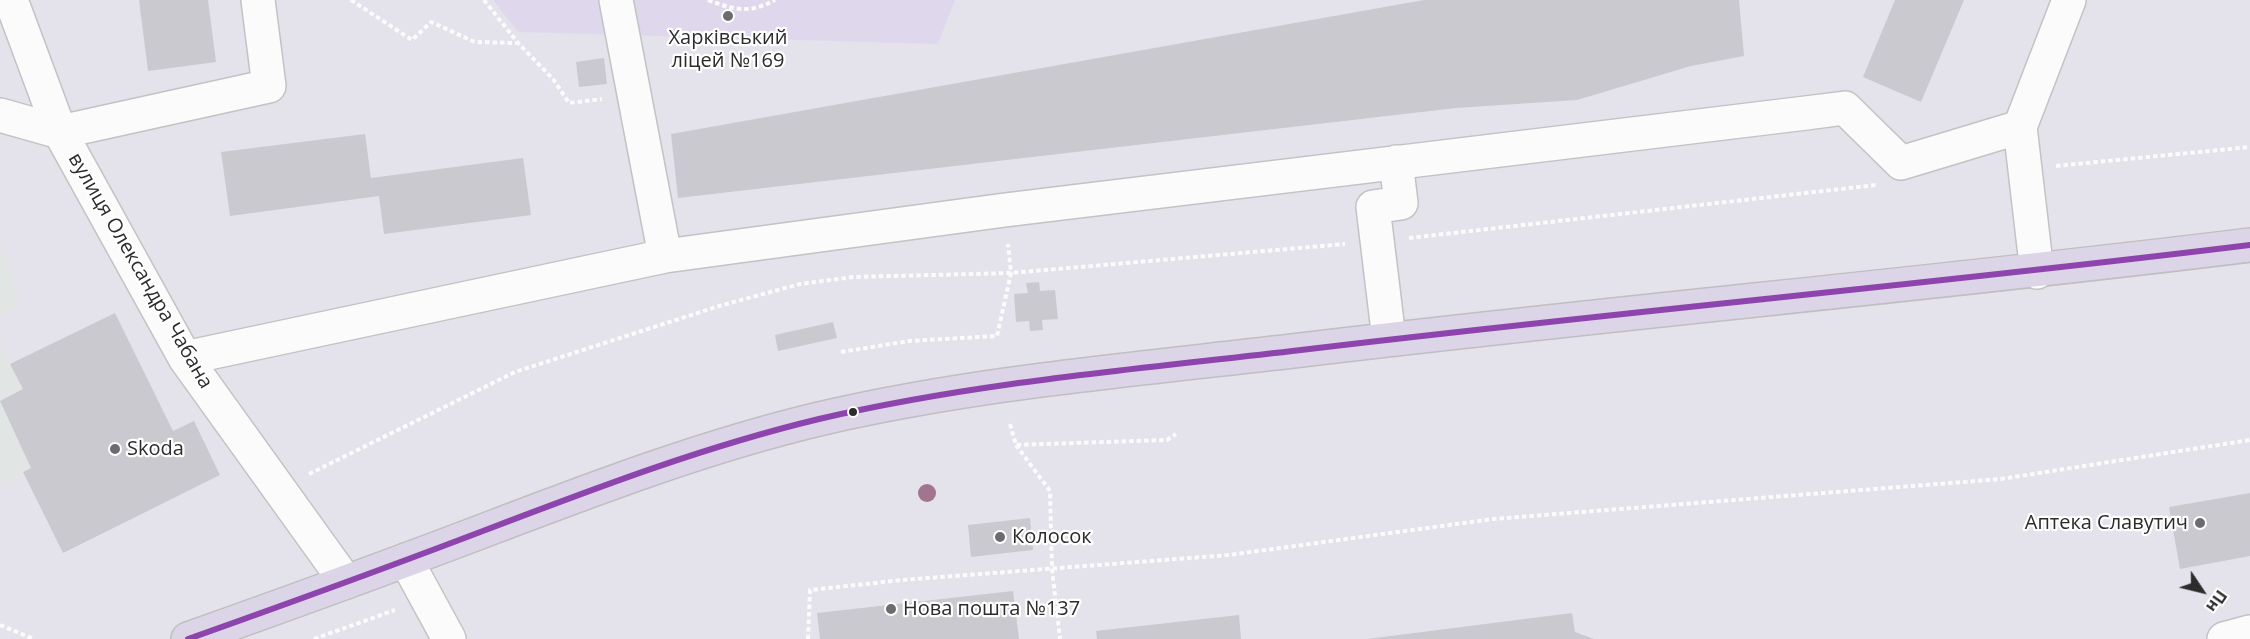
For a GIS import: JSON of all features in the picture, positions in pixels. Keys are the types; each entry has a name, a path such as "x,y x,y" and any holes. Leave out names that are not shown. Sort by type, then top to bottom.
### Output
{"main road":[{"path":"188,639 596,488 716,447 848,413 937,395 1025,382 1389,339 2037,272 2250,245"}],"street":[{"name":"вулиця Олександра Чабана","path":"11,0 60,132 185,358 346,582"},
{"path":"0,115 60,132 269,86 258,0"},
{"path":"616,0 665,256"},
{"path":"2037,272 2020,127 2069,0"},
{"path":"185,358 665,256 1396,162 1845,108 1900,164 2020,127"},
{"path":"1389,339 1373,207 1401,203 1396,162"},
{"path":"406,560 449,639"},
{"path":"2224,639 2250,632"}],"path":[{"path":"351,0 412,40 431,22 475,42 518,43"},
{"path":"484,0 518,43 553,80 569,103 635,96"},
{"path":"708,0 733,9 758,9 775,0"},
{"path":"2025,168 2250,147"},
{"path":"278,489 515,372 729,303 800,284 853,278 1011,273 1378,241 1883,184"},
{"path":"840,352 909,341 997,336 1011,273 1007,234"},
{"path":"1010,424 1016,445 1050,491 1052,569 1060,639"},
{"path":"1016,445 1167,440 1176,434"},
{"path":"808,639 810,590 902,580 1229,555 1493,519 2001,479 2250,440"},
{"path":"314,639 426,599"},
{"path":"0,624 34,639"}],"shaded area":[{"name":"Харківський ліцей №169","path":"493,0 955,0 938,44 518,32"},
{"path":"0,242 21,305 0,316"},
{"path":"0,343 23,389 1,401 31,468 0,484"}],"building":[{"path":"139,0 208,0 216,62 148,71"},
{"path":"1424,0 1739,0 1744,56 1691,66 1577,100 1456,108 678,198 671,134"},
{"path":"1895,0 1964,0 1921,102 1863,77"},
{"path":"604,58 607,84 579,87 576,62"},
{"path":"365,134 371,178 523,158 531,215 384,234 379,196 230,216 221,152"},
{"path":"1039,282 1040,291 1055,290 1058,319 1042,320 1043,330 1030,331 1029,321 1016,322 1014,294 1028,293 1026,283"},
{"name":"Skoda","path":"115,313 173,431 194,421 220,475 63,553 23,472 31,468 0,401 23,389 10,364"},
{"path":"833,322 837,338 778,351 775,335"},
{"path":"2250,493 2250,556 2180,569 2169,507"},
{"name":"Колосок","path":"1030,518 1033,550 971,557 968,525"},
{"path":"1013,591 1019,639 820,639 817,613"},
{"path":"1572,613 1575,632 1594,639 1367,639"},
{"path":"1239,615 1241,639 1097,639 1096,631"}],"transit line":[{"path":"188,639 685,457 819,419 878,406 998,386 1119,370 2250,245"}],"place":[{"name":"Харківський ліцей №169","path":"728,16"},
{"name":"Skoda","path":"115,449"},
{"name":"Аптека Славутич","path":"2200,523"},
{"name":"Колосок","path":"1000,537"},
{"name":"Нова пошта №137","path":"891,609"}]}
